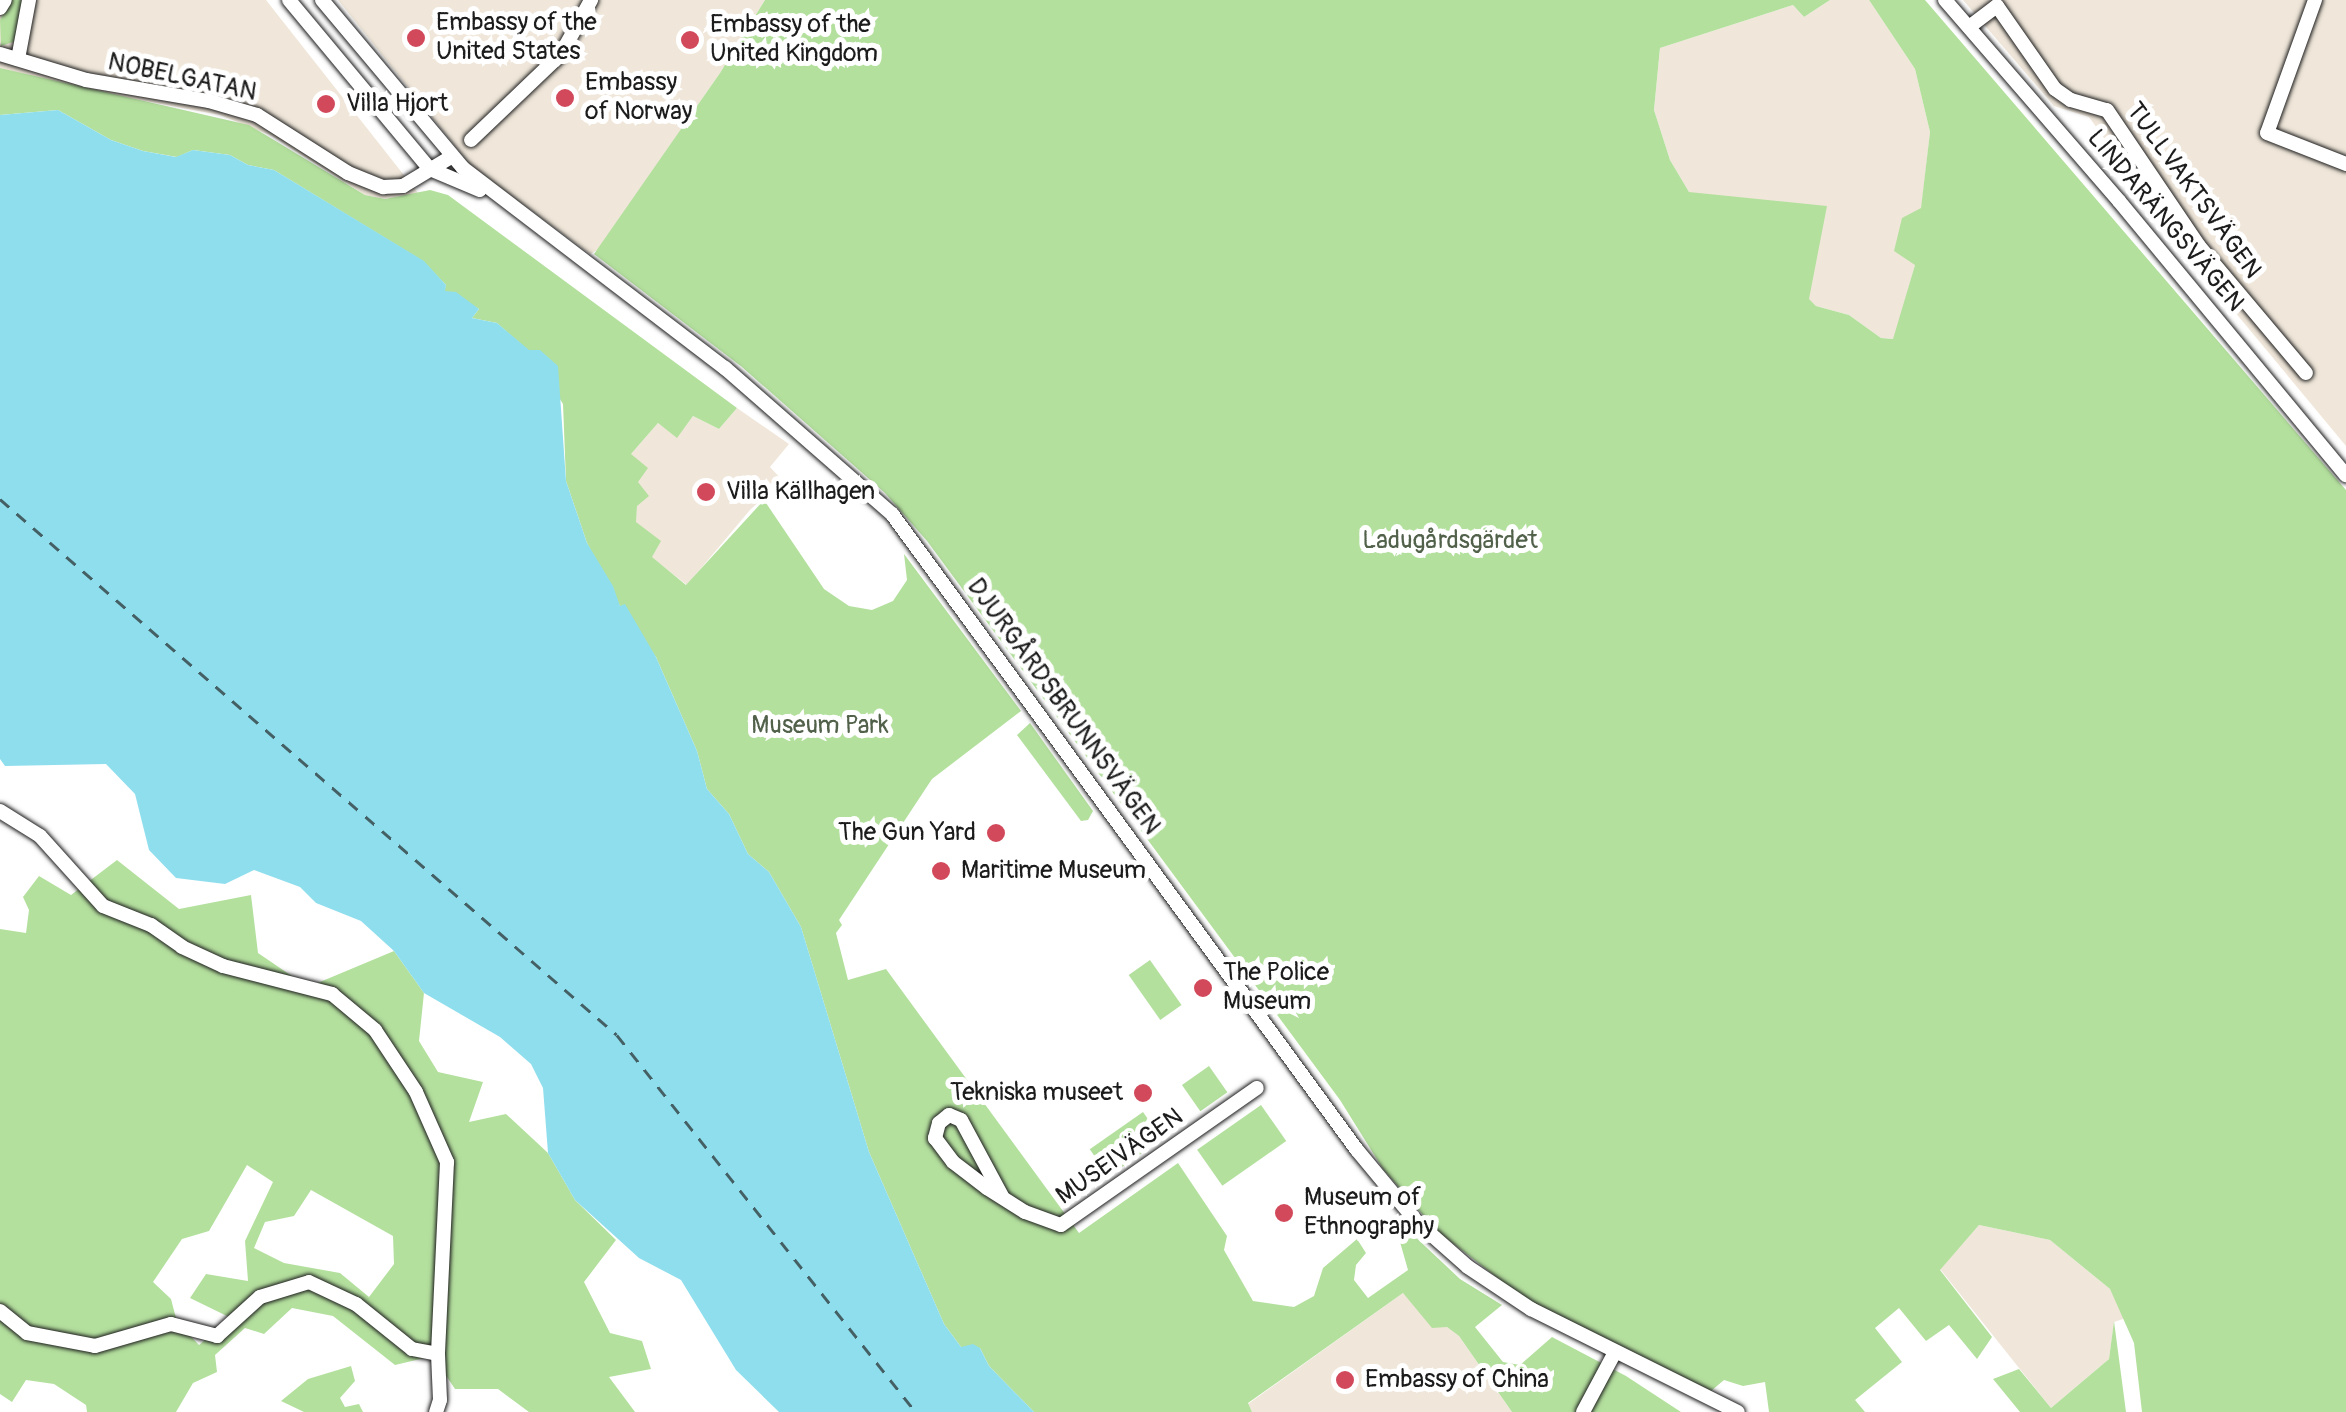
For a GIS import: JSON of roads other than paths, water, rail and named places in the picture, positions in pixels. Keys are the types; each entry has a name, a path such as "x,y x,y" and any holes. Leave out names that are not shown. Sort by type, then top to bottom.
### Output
{"street":[{"path":"0,8 5,0"},
{"path":"18,59 29,0"},
{"path":"289,0 430,169 498,199"},
{"path":"322,0 451,157 498,199"},
{"path":"471,140 561,54 591,0"},
{"name":"LINDARÄNGSVÄGEN","path":"1945,0 2346,474"},
{"path":"2315,0 2267,134 2346,164"},
{"name":"TULLVAKTSVÄGEN","path":"1970,27 1995,3 2055,89 2070,100 2107,110 2199,246 2306,373"},
{"name":"NOBELGATAN","path":"0,54 86,80 209,102 256,115 373,184 403,186 451,157"},
{"name":"DJURGÅRDSBRUNNSVÄGEN","path":"498,199 725,368 892,514 1389,1191 1468,1268 1531,1309 1738,1412"},
{"path":"0,810 40,836 103,906 150,925 182,948 222,966 332,994 376,1030 416,1092 447,1162 438,1354 440,1400 436,1412"},
{"name":"MUSEIVÄGEN","path":"1002,1196 961,1120 949,1115 938,1123 935,1138 953,1162 1025,1212 1061,1225 1258,1088"},
{"path":"0,1311 27,1333 96,1346 171,1324 218,1336 260,1296 309,1282 356,1304 412,1349 438,1354"},
{"path":"1583,1412 1614,1352"}],"water":[{"path":"58,110 111,140 143,151 176,157 193,150 230,155 248,165 274,170 424,261 446,285 445,291 456,292 479,309 472,318 497,323 529,350 540,350 558,366 566,481 587,543 613,586 620,606 625,604 656,657 697,751 707,789 729,814 748,854 769,872 801,927 869,1152 944,1324 961,1347 973,1344 980,1348 989,1366 1034,1412 779,1412 736,1370 681,1280 639,1258 575,1200 548,1153 543,1088 531,1064 500,1037 424,993 394,951 361,921 316,903 300,887 254,870 225,884 176,878 149,850 135,794 106,764 5,766 0,759 0,115"}],"place":[{"name":"Embassy of the United States","path":"416,38"},
{"name":"Embassy of the United Kingdom","path":"690,40"},
{"name":"Embassy of Norway","path":"565,98"},
{"name":"Villa Hjort","path":"326,104"},
{"name":"Villa Källhagen","path":"706,492"},
{"name":"The Gun Yard","path":"996,833"},
{"name":"Maritime Museum","path":"941,871"},
{"name":"The Police Museum","path":"1203,988"},
{"name":"Tekniska museet","path":"1143,1093"},
{"name":"Museum of Ethnography","path":"1284,1213"},
{"name":"Embassy of China","path":"1345,1380"}],"park label":[{"name":"Ladugårdsgärdet","path":"1450,541"},
{"name":"Museum Park","path":"820,726"}]}
